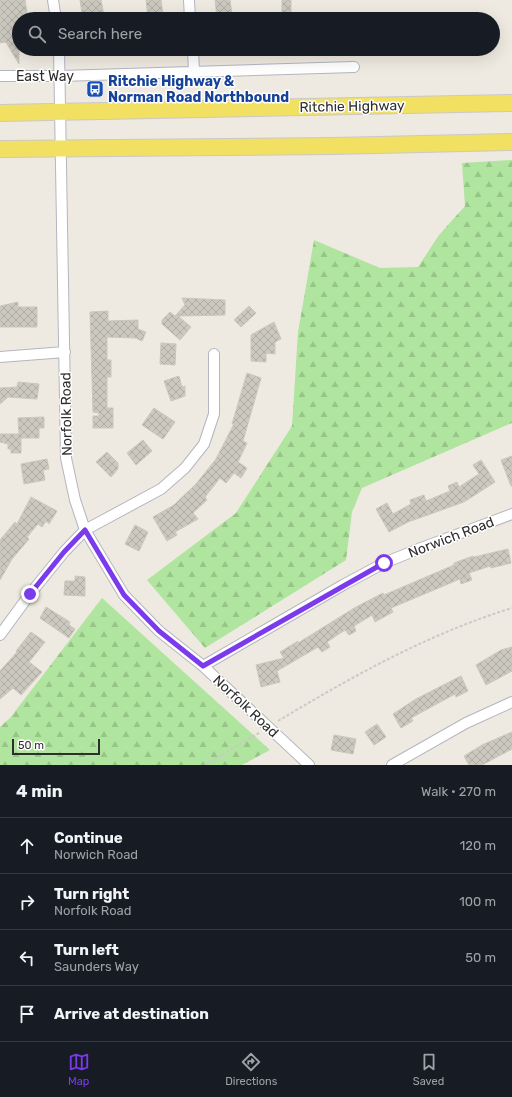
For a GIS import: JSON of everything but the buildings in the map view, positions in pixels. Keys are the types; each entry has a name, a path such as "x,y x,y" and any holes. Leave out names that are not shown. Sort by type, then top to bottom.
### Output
{"main road":[{"name":"Ritchie Highway","path":"0,113 512,103"},
{"path":"0,149 512,142"}],"street":[{"path":"53,0 55,12"},
{"path":"189,0 190,12"},
{"name":"Norfolk Road","path":"59,56 62,148 66,458 85,530 124,595 159,631 203,666 309,765"},
{"path":"193,56 194,72"},
{"name":"East Way","path":"0,76 60,76 354,67"},
{"path":"0,357 64,352"},
{"path":"0,635 30,594 64,552 85,530 161,489 185,468 204,444 214,414 214,354"},
{"name":"Norwich Road","path":"203,666 384,563 512,514"},
{"path":"392,765 466,723 512,702"}],"path":[{"path":"205,765 342,683 393,656 444,632 512,608"}],"green space":[{"path":"512,160 512,423 362,488 352,512 346,560 205,648 147,580 236,513 292,426 298,332 314,240 380,268 418,267 439,235 465,206 462,163"},
{"path":"102,598 270,750 242,765 0,765 0,727 10,718"}],"place":[{"name":"Ritchie Highway & Norman Road Northbound","path":"95,89"}],"route":[{"path":"30,594 64,552 85,530 105,561 124,595 159,631 203,666 384,563"}]}
